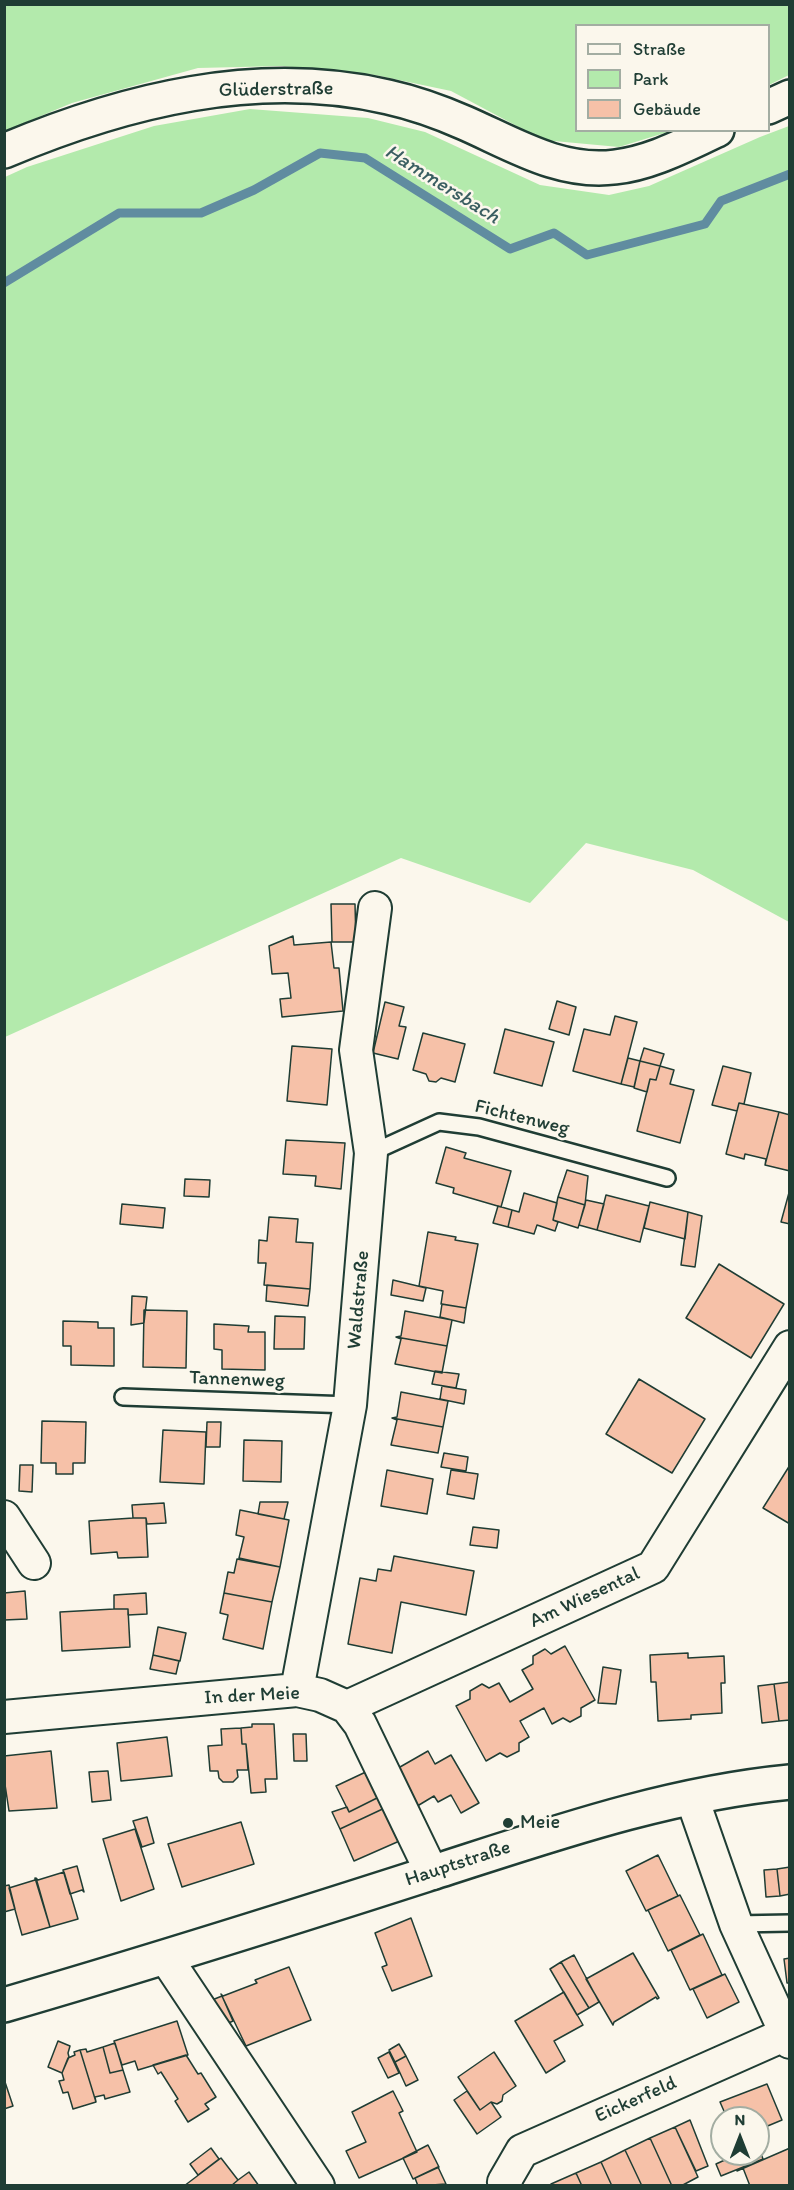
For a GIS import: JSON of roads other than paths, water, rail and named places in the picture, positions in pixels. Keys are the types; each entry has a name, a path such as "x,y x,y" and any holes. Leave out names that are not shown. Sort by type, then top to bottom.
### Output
{"main road":[{"name":"Glüderstraße","path":"4,151 119,109 168,97 260,86 305,86 351,90 387,97 426,107 545,159 593,168 614,168 643,161 713,132"},
{"path":"770,106 789,97"},
{"name":"Hauptstraße","path":"4,2005 166,1958 585,1823 692,1798 752,1786 789,1782"}],"street":[{"name":"Waldstraße","path":"297,1690 350,1405 371,1153 356,1050 375,908"},
{"name":"Am Wiesental","path":"346,1707 653,1567 789,1347"},
{"path":"4,1517 34,1563"},
{"name":"In der Meie","path":"4,1717 297,1690 320,1695 346,1707 360,1724 432,1873"},
{"path":"692,1798 736,1924 788,2038"},
{"path":"166,1958 318,2186"},
{"name":"Eickerfeld","path":"506,2186 504,2182 522,2151 788,2038"}],"lane":[{"name":"Fichtenweg","path":"371,1153 439,1122 479,1127 667,1178"},
{"name":"Tannenweg","path":"123,1397 350,1405"},
{"path":"736,1924 789,1923"}],"waterway":[{"name":"Hammersbach","path":"4,283 119,213 201,213 254,190 320,153 365,158 510,249 554,233 587,255 705,224 721,201 790,174"}],"place":[{"name":"Meie","path":"508,1823"}]}
